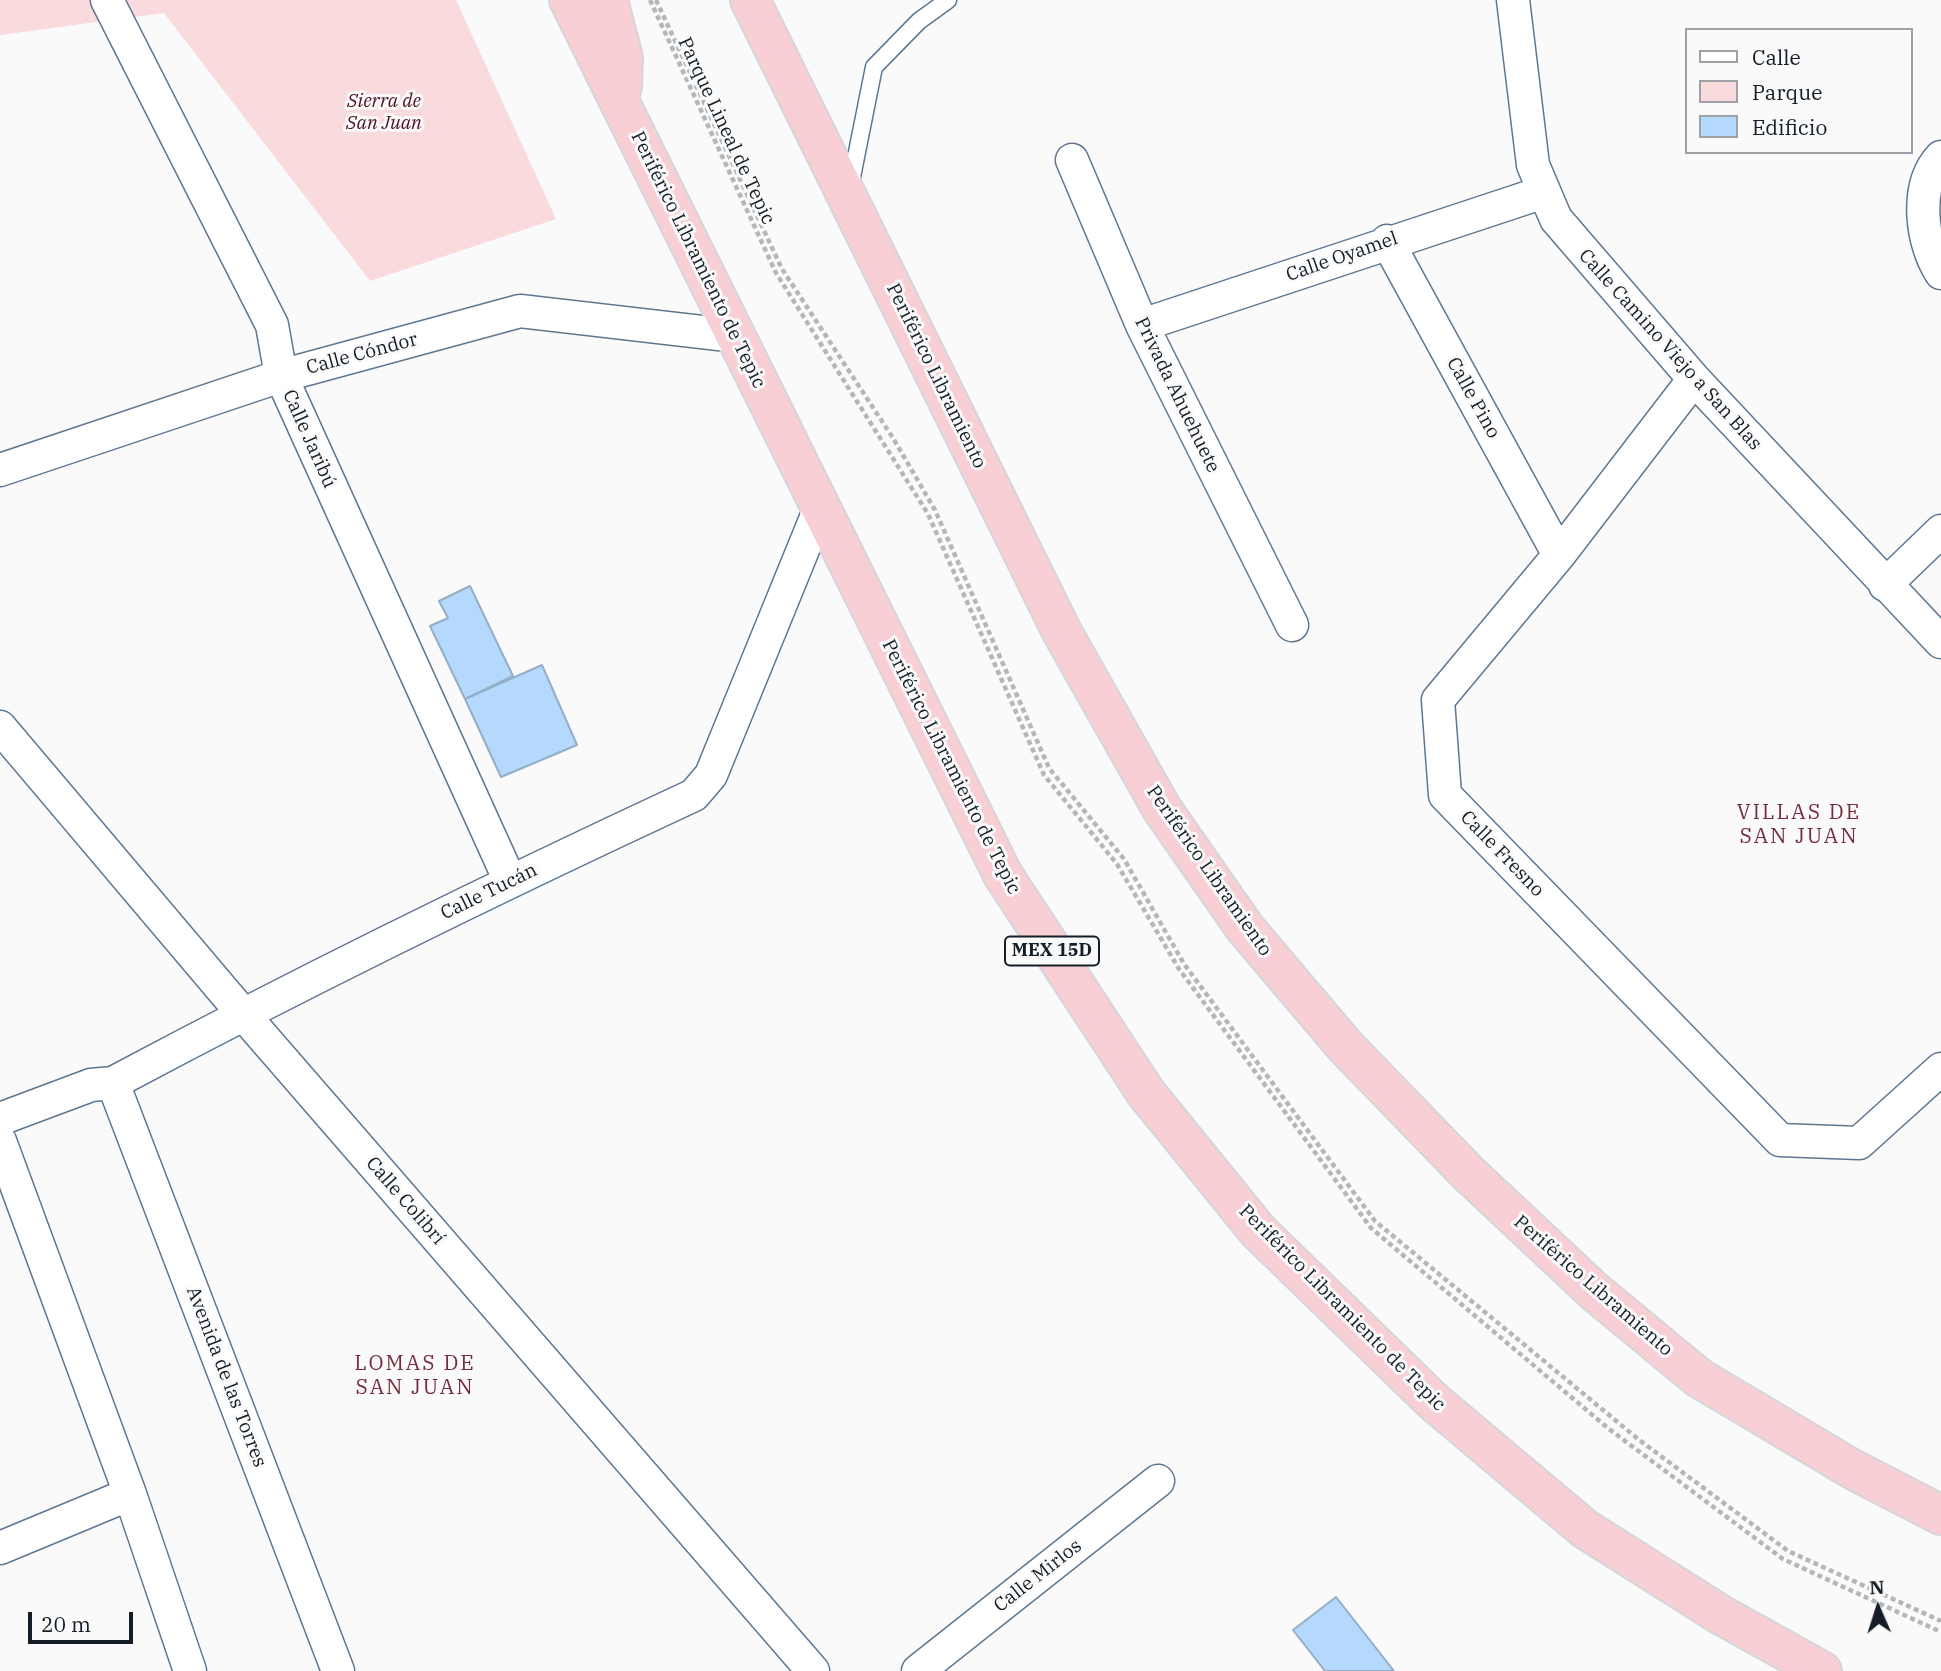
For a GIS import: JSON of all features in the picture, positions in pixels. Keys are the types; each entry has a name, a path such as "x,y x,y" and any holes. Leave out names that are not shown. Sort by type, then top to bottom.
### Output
{"highway":[{"name":"Periférico Libramiento de Tepic","path":"569,0 1003,875 1146,1093 1258,1231 1434,1402 1585,1529 1721,1615 1822,1671"},
{"path":"608,0 623,58 621,103"},
{"path":"735,0 772,41"},
{"name":"Periférico Libramiento","path":"750,0 1062,632 1162,809 1245,928 1345,1046 1468,1172 1595,1292 1699,1378 1852,1469 1941,1515"}],"street":[{"name":"Calle Jaribú","path":"107,0 272,325 281,376 510,881"},
{"name":"Calle Camino Viejo a San Blas","path":"1513,0 1533,165 1556,219 1694,379 1941,642"},
{"path":"1941,157 1932,167 1925,190 1926,238 1941,273"},
{"name":"Privada Ahuehuete","path":"1072,160 1142,325 1292,625"},
{"name":"Calle Oyamel","path":"1142,325 1387,241 1544,192"},
{"name":"Calle Pino","path":"1387,241 1559,555"},
{"name":"Calle Cóndor","path":"0,470 281,376 520,311 736,336"},
{"name":"Calle Fresno","path":"1694,379 1559,555 1438,700 1445,795 1780,1140 1859,1143 1941,1069"},
{"name":"Calle Tucán","path":"0,1119 90,1085 113,1083 243,1014 510,881 694,795 711,775 820,508"},
{"path":"1885,585 1941,531"},
{"name":"Calle Colibrí","path":"0,727 243,1014 813,1671"},
{"name":"Avenida de las Torres","path":"113,1083 338,1671"},
{"path":"0,1141 130,1494 190,1671"},
{"name":"Calle Mirlos","path":"918,1671 1158,1481"},
{"path":"0,1548 130,1494"}],"lane":[{"path":"848,197 874,67 919,21 948,0"}],"path":[{"name":"Parque Lineal de Tepic","path":"650,0 779,271 656,0"}],"green space":[{"name":"Sierra de San Juan","path":"0,0 456,0 556,219 370,281 164,13 0,35"}],"building":[{"path":"470,586 513,676 465,699 430,626 448,618 439,601"},
{"path":"542,665 577,745 501,777 465,699"},
{"path":"1336,1597 1394,1671 1325,1671 1293,1630"}],"district":[{"name":"VILLAS DE SAN JUAN","path":"1799,825"},
{"name":"LOMAS DE SAN JUAN","path":"415,1376"}]}
